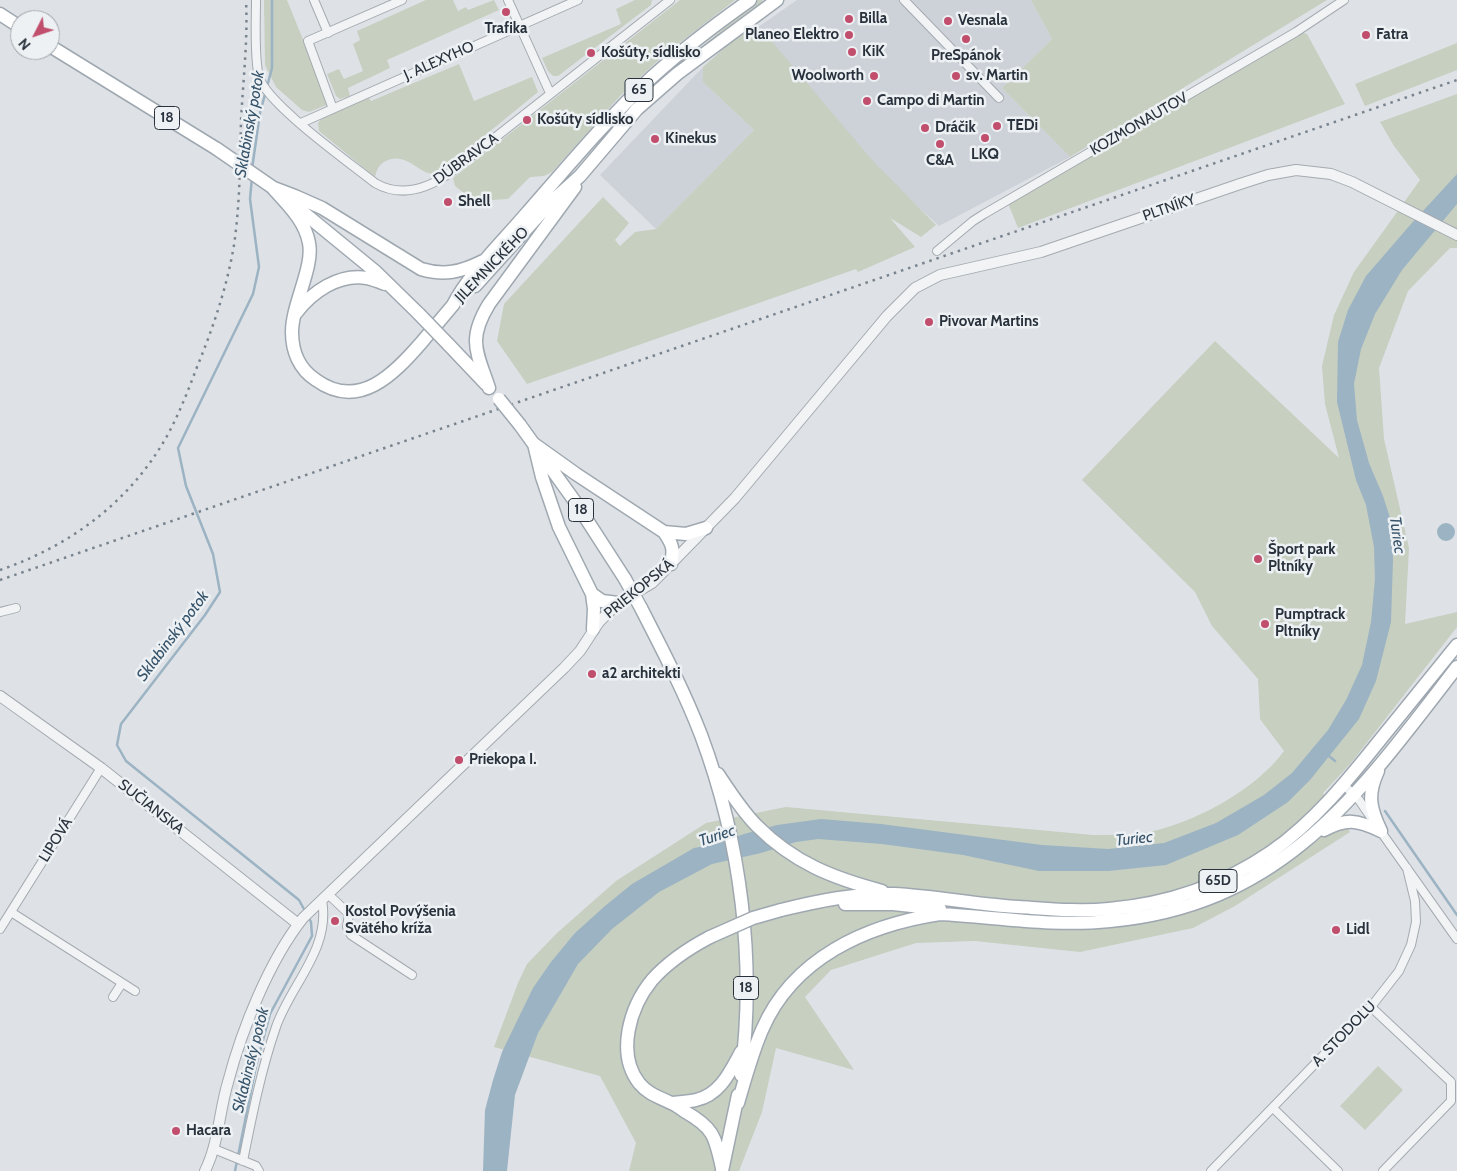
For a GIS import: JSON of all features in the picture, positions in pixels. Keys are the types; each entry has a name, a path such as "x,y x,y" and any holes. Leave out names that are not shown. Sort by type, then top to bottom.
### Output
{"main road":[{"name":"JILEMNICKÉHO","path":"453,305 487,259 628,101 697,39 750,0"},
{"name":"JILEMNICKÉHO","path":"453,305 462,300 550,203 580,176 624,123 654,92 776,0"},
{"name":"18","path":"60,52 217,149 272,187 390,285 490,388 520,425 576,503 625,579 671,667 690,708 712,766 738,879 746,956 743,1048 738,1102 722,1171"},
{"path":"490,388 476,346 480,319 489,304 573,191 580,176"},
{"path":"272,187 322,208 421,268 438,273 455,272 487,259"},
{"path":"272,187 302,222 309,243 309,261 299,294 292,328 292,343 298,361 313,378 330,388 342,391 354,391 371,387 392,374 453,305"},
{"path":"295,315 304,302 317,292 328,285 345,279 366,278 390,285"},
{"path":"534,444 664,532 671,542 674,551 671,564"},
{"path":"534,444 542,477 559,527 592,594 594,609 593,629"},
{"path":"664,532 686,534 706,528"},
{"path":"592,594 602,601 618,603"},
{"name":"65D","path":"894,894 1015,907 1062,910 1110,909 1155,902 1209,886 1271,852 1302,827 1343,784 1457,645"},
{"name":"65D","path":"983,916 1068,922 1108,922 1158,914 1202,901 1246,882 1277,863 1311,837 1354,795 1380,766 1457,667"},
{"path":"712,766 738,805 756,826 798,858 842,880 894,894"},
{"path":"1380,766 1370,794 1373,815 1380,831"},
{"path":"1311,837 1343,822 1351,821 1360,822 1380,831"},
{"path":"722,1171 716,1143 708,1127 698,1118 647,1091 632,1072 627,1053 630,1027 642,996 651,981 679,956 710,937 753,918 834,898 894,894"},
{"path":"817,903 893,904 960,911 983,916"},
{"path":"738,1102 761,1030 770,1013 797,977 813,963 832,949 855,938 906,921 940,914 983,916"},
{"path":"672,1103 697,1100 711,1094 728,1076 743,1048"}],"street":[{"name":"DÚBRAVCA","path":"256,0 257,67 260,79 267,91 276,102 301,123 382,187 398,191 418,190 438,182 450,174 670,0"},
{"path":"314,0 328,33"},
{"path":"333,109 308,41 402,0"},
{"path":"508,0 550,93"},
{"name":"J. ALEXYHO","path":"301,123 578,0"},
{"path":"904,0 999,98"},
{"name":"KOZMONAUTOV","path":"937,251 978,218 1287,37 1344,0"},
{"name":"PLTNÍKY","path":"940,275 1041,252 1240,184 1296,170 1331,174 1352,182 1454,234"},
{"name":"PRIEKOPSKÁ","path":"205,1171 214,1149 228,1083 248,1022 274,966 301,921 564,668 580,651 593,629 618,603 652,583 671,564 735,498 898,304 915,288 940,275"},
{"path":"0,612 16,608"},
{"name":"SUČIANSKA","path":"0,696 101,768 301,921"},
{"name":"LIPOVÁ","path":"0,929 101,768"},
{"path":"1343,784 1354,795 1457,939"},
{"name":"A. STODOLU","path":"1211,1171 1371,1007 1399,972 1414,934 1417,911 1407,868"},
{"path":"322,900 349,914 347,927 351,935 412,974"},
{"path":"243,1161 256,1102 276,1028 281,1014 316,952 321,936 322,900"},
{"path":"11,912 135,991"},
{"path":"113,997 122,983"},
{"path":"1371,1007 1451,1082 1451,1101 1383,1171"},
{"path":"1273,1108 1338,1171"},
{"path":"214,1149 256,1166 259,1171"}],"shaded area":[{"name":"Campo di Martin","path":"797,0 1031,0 1052,39 1002,88 1070,157 939,226 806,103 751,32"},
{"path":"703,67 703,82 754,130 656,229 600,175"}],"green space":[{"path":"264,0 287,0 329,104 309,112 302,110 276,87 265,65"},
{"path":"426,0 453,0 458,11 466,7 468,10 494,0 499,10 387,60 390,68 348,88 350,96 340,99 336,96 327,74 339,69 344,79 363,71 353,44 360,40 357,31"},
{"path":"635,0 652,0 651,5 558,76 553,76 548,71 542,58 621,24 616,9"},
{"path":"680,0 735,0 664,55 620,96 552,172 544,176 530,177 508,199 474,201 455,186 453,178"},
{"path":"758,0 762,0 764,3 682,63"},
{"path":"1031,0 1327,0 1070,157 1002,88 1052,39"},
{"path":"749,26 763,31 872,160 936,225 921,237 890,218 915,247 858,272 856,269 527,384 497,341 504,304 603,197 629,223 615,240 620,246 635,232 656,229 754,130 703,82 703,67"},
{"path":"1299,32 1307,34 1345,104 1018,228 1008,203"},
{"path":"1457,43 1457,70 1365,106 1355,84"},
{"path":"459,64 474,101 532,77 538,92 439,173 432,174 401,159 394,159 382,164 375,177 319,131 318,123 323,117 368,96 371,101"},
{"path":"1457,94 1457,248 1450,248 1408,291 1379,368 1384,439 1409,548 1405,624 1457,612 1457,627 1351,763 1323,793 1350,832 1235,906 1193,928 1080,952 975,941 916,943 831,970 805,997 854,1070 776,1048 762,1112 739,1171 629,1171 636,1143 600,1076 494,1047 527,964 557,933 616,881 706,823 786,807 1093,835 1144,833 1182,822 1221,804 1257,779 1284,751 1260,719 1258,679 1212,626 1195,592 1082,480 1215,341 1339,458 1325,404 1322,366 1334,315 1354,272 1420,180 1394,146 1380,122"},
{"path":"1378,1066 1403,1090 1365,1130 1340,1106"}],"water":[{"path":"1457,174 1457,204 1402,270 1375,314 1361,349 1354,384 1357,420 1369,463 1392,524 1391,622 1376,681 1359,719 1310,780 1288,802 1238,835 1166,865 1108,871 1039,871 963,855 882,844 818,839 796,842 761,853 712,864 659,892 612,929 578,964 538,1033 515,1095 507,1171 483,1171 485,1110 493,1080 502,1052 533,988 575,933 605,906 632,884 694,848 716,844 777,825 821,819 881,824 1042,845 1108,849 1164,843 1216,823 1264,795 1292,773 1328,730 1346,700 1362,665 1371,622 1375,579 1374,547 1366,505 1356,480 1337,402 1338,342 1348,310 1366,276"},
{"path":"1446,523 1454,528 1455,532 1450,540 1446,541 1438,536 1437,532 1442,524"}],"waterway":[{"name":"Sklabinský potok","path":"252,169 260,113 272,68 272,0"},
{"name":"Sklabinský potok","path":"252,177 250,199 259,267 253,294 178,448 186,486 213,554 220,592 205,615 121,724 117,745 126,761 299,900 305,911"},
{"path":"1326,756 1335,761"},
{"path":"1385,811 1457,915"},
{"name":"Sklabinský potok","path":"235,1171 256,1066 270,1014 312,936 311,922 308,916"}],"railway":[{"path":"0,570 26,560 74,534 96,519 116,501 152,460 167,436 183,402 219,307 234,245 246,45 246,0"},
{"path":"0,580 1457,80"}],"place":[{"name":"Trafika","path":"506,12"},
{"name":"Billa","path":"849,19"},
{"name":"Vesnala","path":"948,21"},
{"name":"Planeo Elektro","path":"849,35"},
{"name":"Fatra","path":"1366,35"},
{"name":"PreSpánok","path":"966,39"},
{"name":"KiK","path":"852,52"},
{"name":"Košúty, sídlisko","path":"591,53"},
{"name":"Woolworth","path":"874,76"},
{"name":"sv. Martin","path":"956,76"},
{"name":"Campo di Martin","path":"867,101"},
{"name":"Košúty sídlisko","path":"527,120"},
{"name":"TEDi","path":"997,126"},
{"name":"Dráčik","path":"925,128"},
{"name":"LKQ","path":"985,138"},
{"name":"Kinekus","path":"655,139"},
{"name":"C&A","path":"940,144"},
{"name":"Shell","path":"448,202"},
{"name":"Pivovar Martins","path":"929,322"},
{"name":"Šport park Pltníky","path":"1258,559"},
{"name":"Pumptrack Pltníky","path":"1265,624"},
{"name":"a2 architekti","path":"592,674"},
{"name":"Priekopa I.","path":"459,760"},
{"name":"Kostol Povýšenia Svätého kríža","path":"335,921"},
{"name":"Lidl","path":"1336,930"},
{"name":"Hacara","path":"176,1131"}],"water label":[{"name":"Turiec","path":"1397,535"},
{"name":"Turiec","path":"717,836"},
{"name":"Turiec","path":"1134,839"}]}
